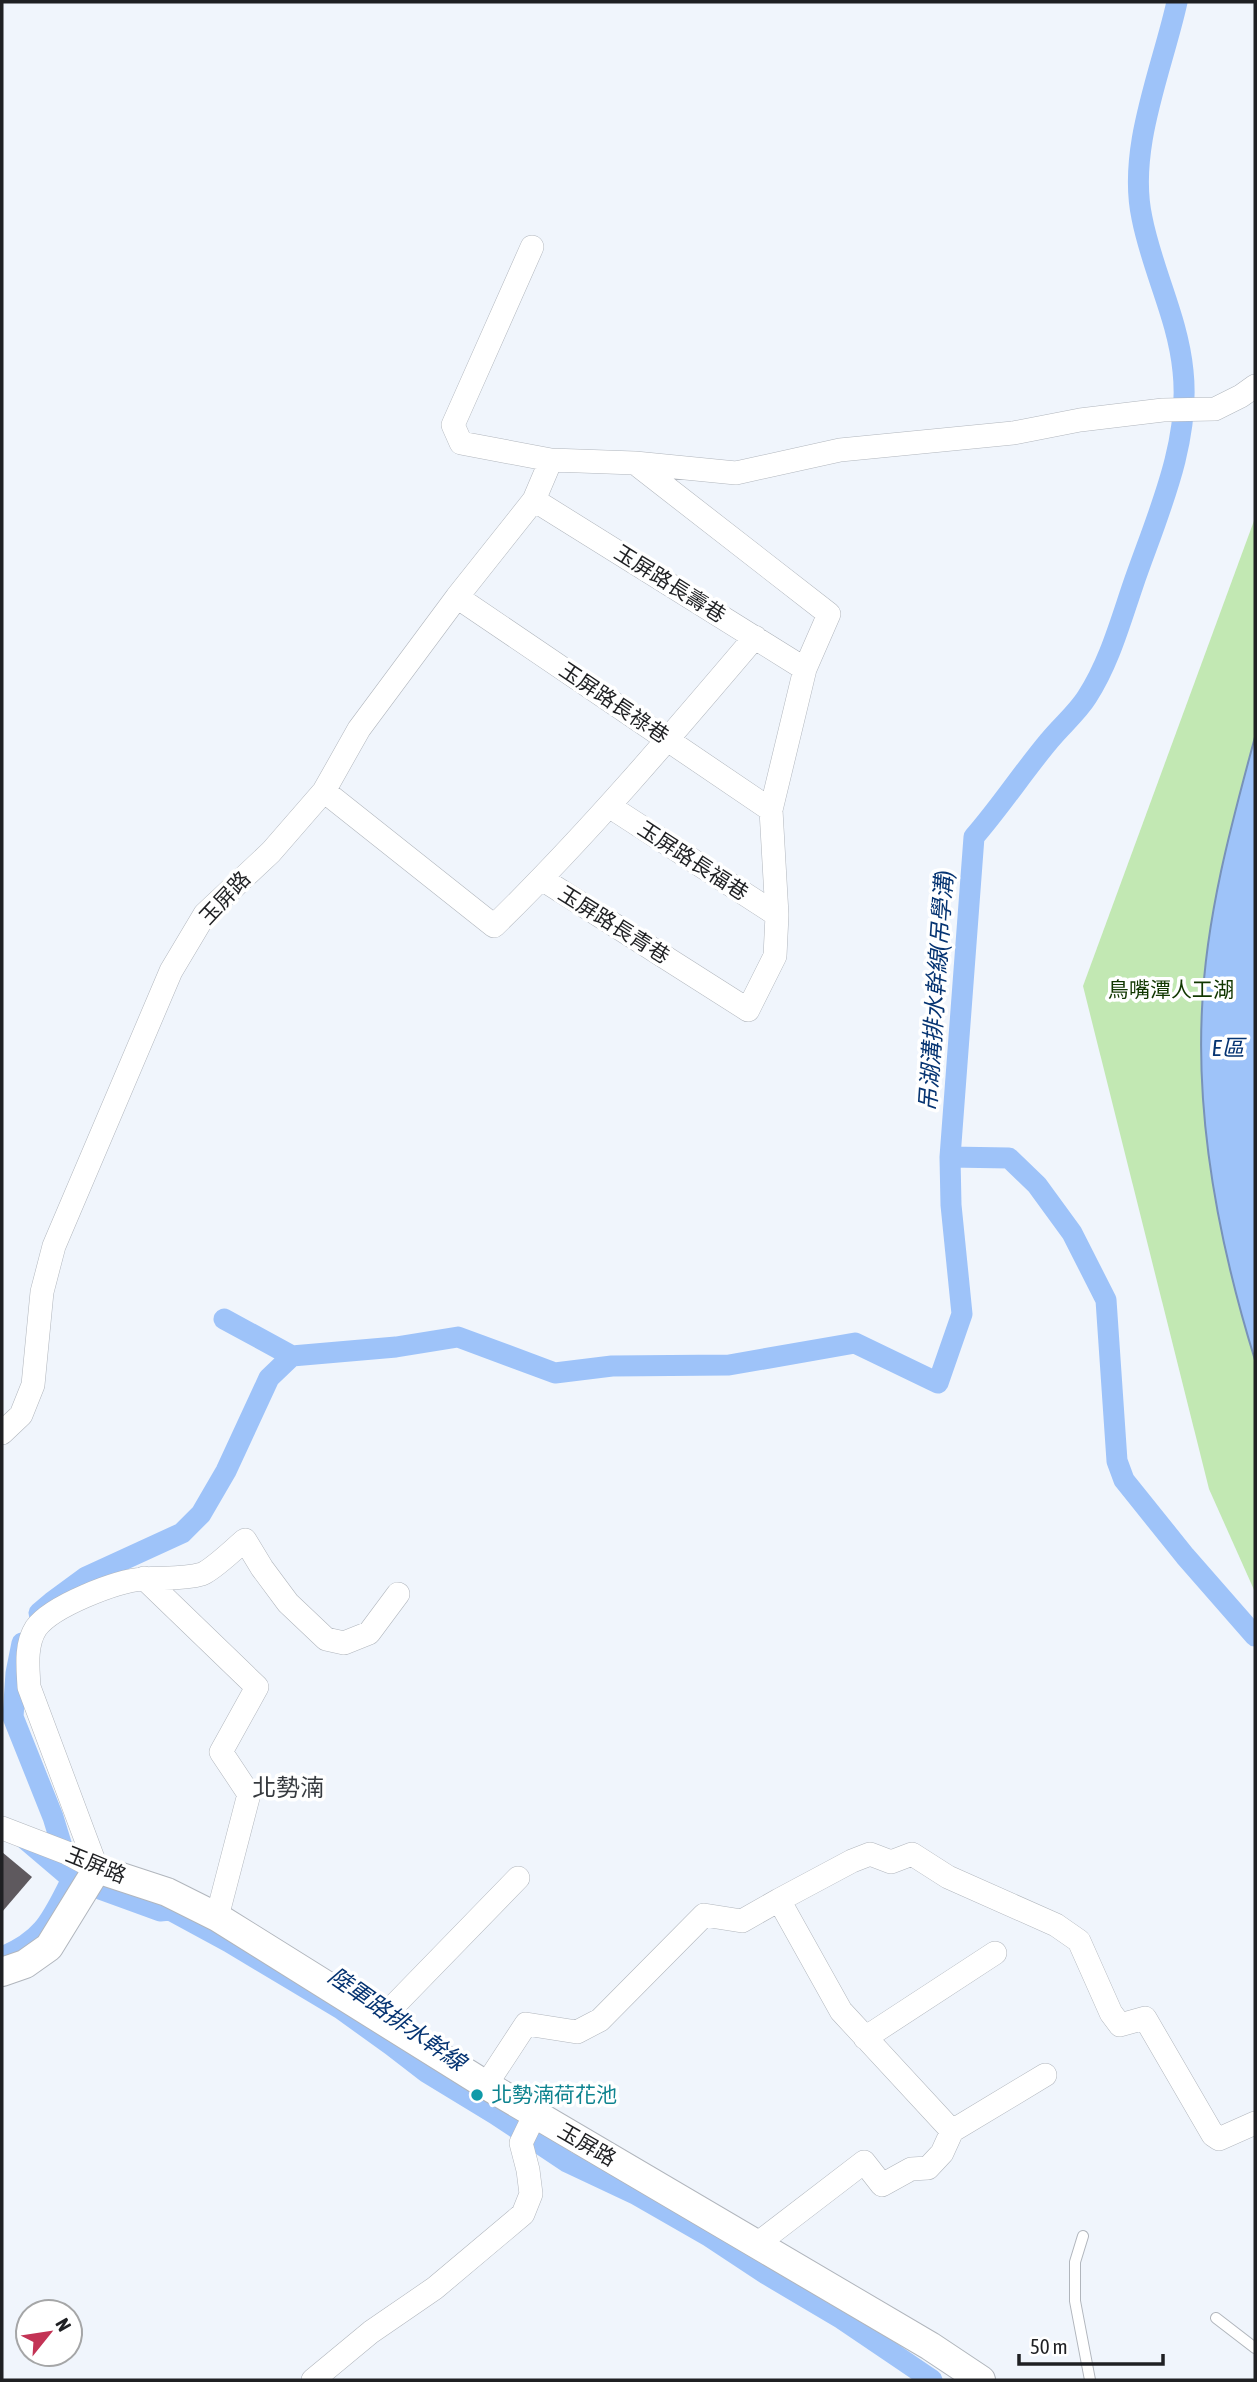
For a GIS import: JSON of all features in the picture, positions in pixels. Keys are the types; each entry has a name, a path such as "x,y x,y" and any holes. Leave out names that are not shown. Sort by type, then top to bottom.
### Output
{"street":[{"path":"532,247 453,425 461,443 551,460 635,463 736,472 840,450 1013,433 1163,410 1216,409 1255,386"},
{"name":"玉屏路","path":"2,1433 21,1415 33,1385 42,1292 54,1246 172,971 205,914 271,852 324,791 359,729 534,499 551,460"},
{"path":"635,463 829,614 805,669 771,810 777,915"},
{"name":"玉屏路長壽巷","path":"534,499 805,669"},
{"name":"玉屏路長祿巷","path":"457,597 771,810"},
{"path":"542,879 669,739 755,637"},
{"name":"玉屏路長青巷","path":"324,791 494,926 542,879 748,1010 775,956 777,915"},
{"name":"玉屏路長福巷","path":"609,806 777,915"},
{"path":"85,1870 77,1814 33,1697 27,1656 36,1629 61,1608 117,1584 144,1578 166,1580 204,1573 245,1540 261,1569 288,1603 326,1639 344,1643 369,1633 398,1594"},
{"path":"144,1578 257,1687 221,1752 249,1794 216,1917"},
{"name":"玉屏路","path":"2,1828 85,1870 167,1892 216,1917 535,2115 930,2346 981,2380"},
{"path":"486,2085 526,2024 577,2032 600,2020 704,1915 742,1921 852,1861 870,1854 891,1862 912,1854 948,1877 1056,1925 1079,1941 1119,2025 1145,2018 1213,2135 1219,2139 1255,2123"},
{"name":"玉屏路","path":"2,1972 24,1964 49,1947 85,1870"},
{"path":"380,2020 518,1878"},
{"path":"779,1900 841,2011 952,2131"},
{"path":"865,2038 995,1953"},
{"path":"757,2244 864,2162 881,2185 911,2169 928,2168 942,2153 952,2131 1045,2076"},
{"path":"313,2380 371,2332 435,2288 523,2214 531,2194 521,2143 535,2115"}],"lane":[{"path":"1083,2236 1074,2262 1074,2301 1090,2380"},
{"path":"1216,2318 1255,2348"}],"green space":[{"name":"鳥嘴潭人工湖","path":"1255,518 1255,1592 1209,1489 1083,986"}],"water":[{"name":"E區","path":"1255,737 1255,1360 1231,1274 1213,1186 1201,1053 1204,975 1214,906"}],"building":[{"path":"2,1852 32,1877 2,1912"}],"waterway":[{"name":"吊湖溝排水幹線(吊學溝)","path":"224,1319 292,1356 396,1347 458,1337 555,1373 612,1366 729,1365 855,1343 938,1383 962,1314 951,1205 950,1157 974,837 1039,753 1083,703 1095,684 1113,642 1161,507 1182,426 1184,398 1180,351 1146,237 1139,192 1139,165 1148,110 1177,2"},
{"path":"950,1157 1009,1158 1037,1185 1072,1233 1106,1300 1117,1461 1124,1480 1185,1556 1255,1636"},
{"name":"吊湖溝排水幹線(吊學溝)","path":"39,1613 86,1577 182,1533 201,1514 226,1471 269,1378 292,1356"},
{"name":"吊湖溝排水幹線(吊學溝)","path":"2,1957 38,1935 46,1926 72,1879 53,1817 13,1717 16,1673 22,1643"},
{"name":"陸軍路排水幹線","path":"25,1839 72,1879 160,1911 170,1910 229,1942 341,2009 426,2072 567,2162 635,2194 710,2237 842,2319 932,2380"}],"place":[{"name":"北勢湳荷花池","path":"477,2095"}],"district":[{"name":"北勢湳","path":"288,1788"}]}
